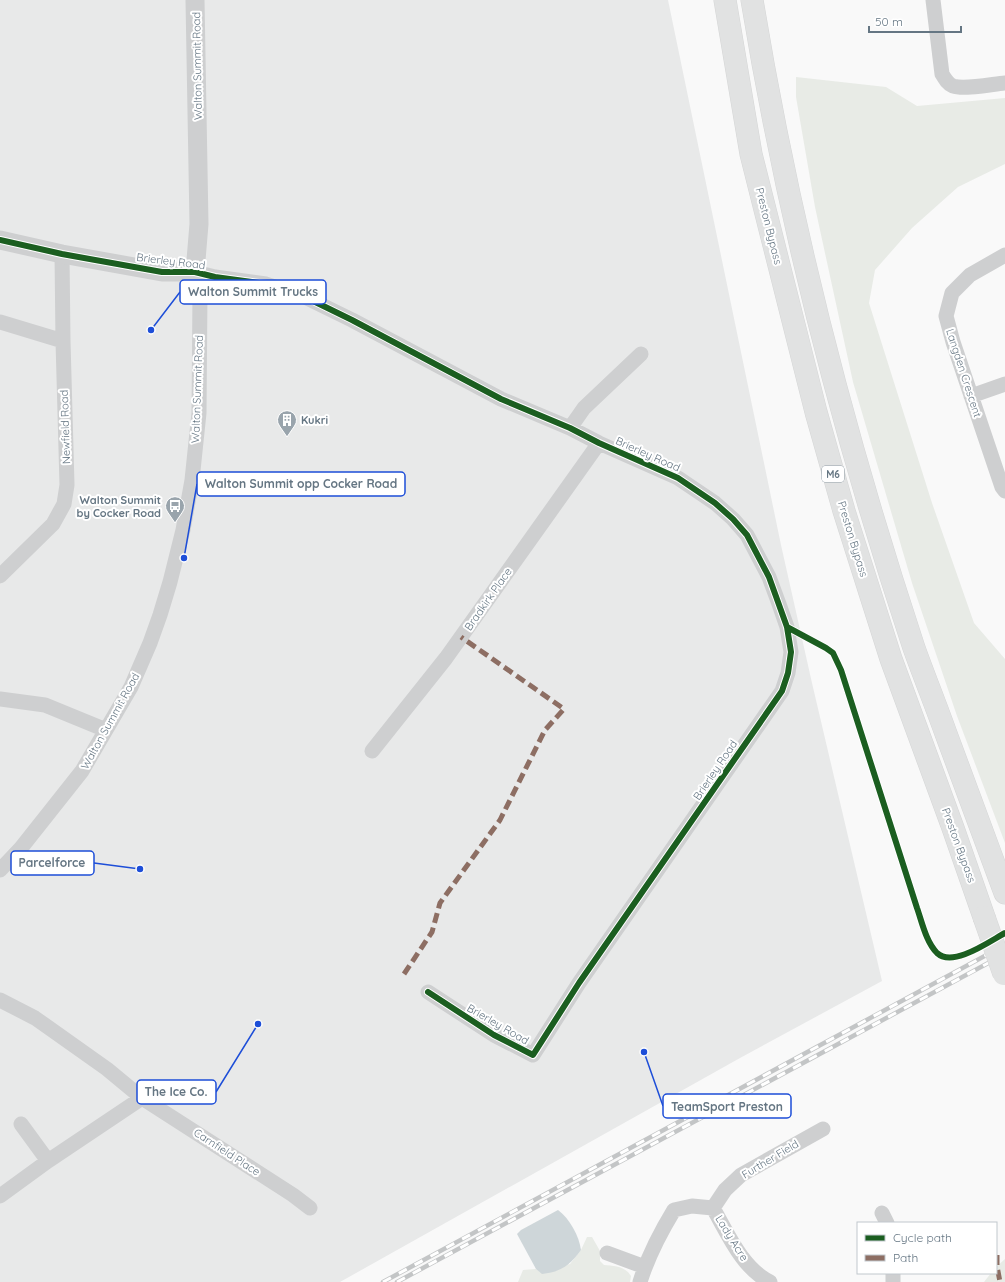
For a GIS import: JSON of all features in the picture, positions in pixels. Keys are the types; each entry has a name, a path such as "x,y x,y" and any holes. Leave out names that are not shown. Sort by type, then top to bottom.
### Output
{"highway":[{"name":"M6","path":"752,0 771,107 797,230 825,345 869,504 915,651 1005,893"},
{"name":"Preston Bypass","path":"725,6 751,154 814,404 837,488 891,659 953,828 1004,975"}],"street":[{"name":"Walton Summit Road","path":"0,870 21,848 82,771 130,687 150,643 170,582 183,530 192,480 199,413 200,292 196,272 199,224 195,0"},
{"path":"933,0 942,74 948,82 953,86 962,88 1005,83"},
{"name":"Brierley Road","path":"0,240 62,254 162,272 196,272 215,277 266,284 305,297 352,320 501,399 570,428 599,444 678,478 716,503 747,535 769,576 787,627 791,652 788,673 782,691 579,984 533,1055 494,1035 428,992"},
{"name":"Newfield Road","path":"0,576 53,524 64,504 67,485 62,254"},
{"name":"Langden Crescent","path":"1005,255 970,275 952,293 946,316 952,342 1005,491"},
{"path":"0,322 63,341"},
{"path":"570,428 584,408 641,354"},
{"path":"971,396 1005,384"},
{"name":"Bradkirk Place","path":"372,751 446,658 599,444"},
{"path":"0,699 45,705 106,730"},
{"name":"Carnfield Place","path":"0,1000 35,1018 107,1069 142,1098 293,1195 310,1208"},
{"path":"0,1196 48,1161 142,1098"},
{"path":"21,1124 48,1161"},
{"name":"Further Field","path":"713,1208 725,1190 741,1174 823,1128"},
{"path":"640,1282 660,1232 674,1210 692,1206 713,1208"},
{"name":"Lady Acre","path":"713,1208 740,1254 750,1267 770,1282"},
{"path":"607,1253 645,1267"}],"shaded area":[{"path":"0,0 668,0 781,545 882,981 740,1058 340,1282 0,1282"},
{"path":"796,77 886,87 917,106 1005,98 1005,164 958,187 912,228 875,270 869,303 932,503 974,623 1005,659 1005,843 957,716 912,583 853,382 815,207 796,97"},
{"path":"558,1210 573,1228 581,1250 569,1264 555,1272 542,1274 536,1269 517,1234 521,1230"},
{"path":"587,1237 592,1237 600,1251 600,1261 604,1265 619,1267 626,1270 631,1276 630,1282 518,1282 523,1270 536,1269 540,1272 570,1264 581,1250"},
{"path":"1005,1259 1005,1282 984,1282 990,1274 997,1274 997,1266"}],"railway":[{"path":"383,1282 1005,945"},
{"path":"397,1282 1005,954"}],"marked path":[{"path":"404,974 432,932 440,903 500,820 545,730 564,709 461,637"},
{"path":"997,1255 997,1266 1000,1282"}],"cycle path":[{"path":"0,240 62,254 162,272 195,272 215,277 266,284 305,297 352,320 501,399 570,428 599,443 678,478 715,503 733,519 747,535 769,577 787,627 791,652 788,673 782,691 579,983 533,1055 494,1035 428,992"},
{"path":"787,627 833,653 841,670 927,938 933,948 937,953 944,957 962,955 981,947 1005,933"}],"place":[{"name":"Walton Summit Trucks","path":"151,330"},
{"name":"Kukri","path":"287,437"},
{"name":"Walton Summit by Cocker Road","path":"175,523"},
{"name":"Walton Summit opp Cocker Road","path":"184,558"},
{"name":"Parcelforce","path":"140,869"},
{"name":"The Ice Co.","path":"258,1024"},
{"name":"TeamSport Preston","path":"644,1052"}]}
